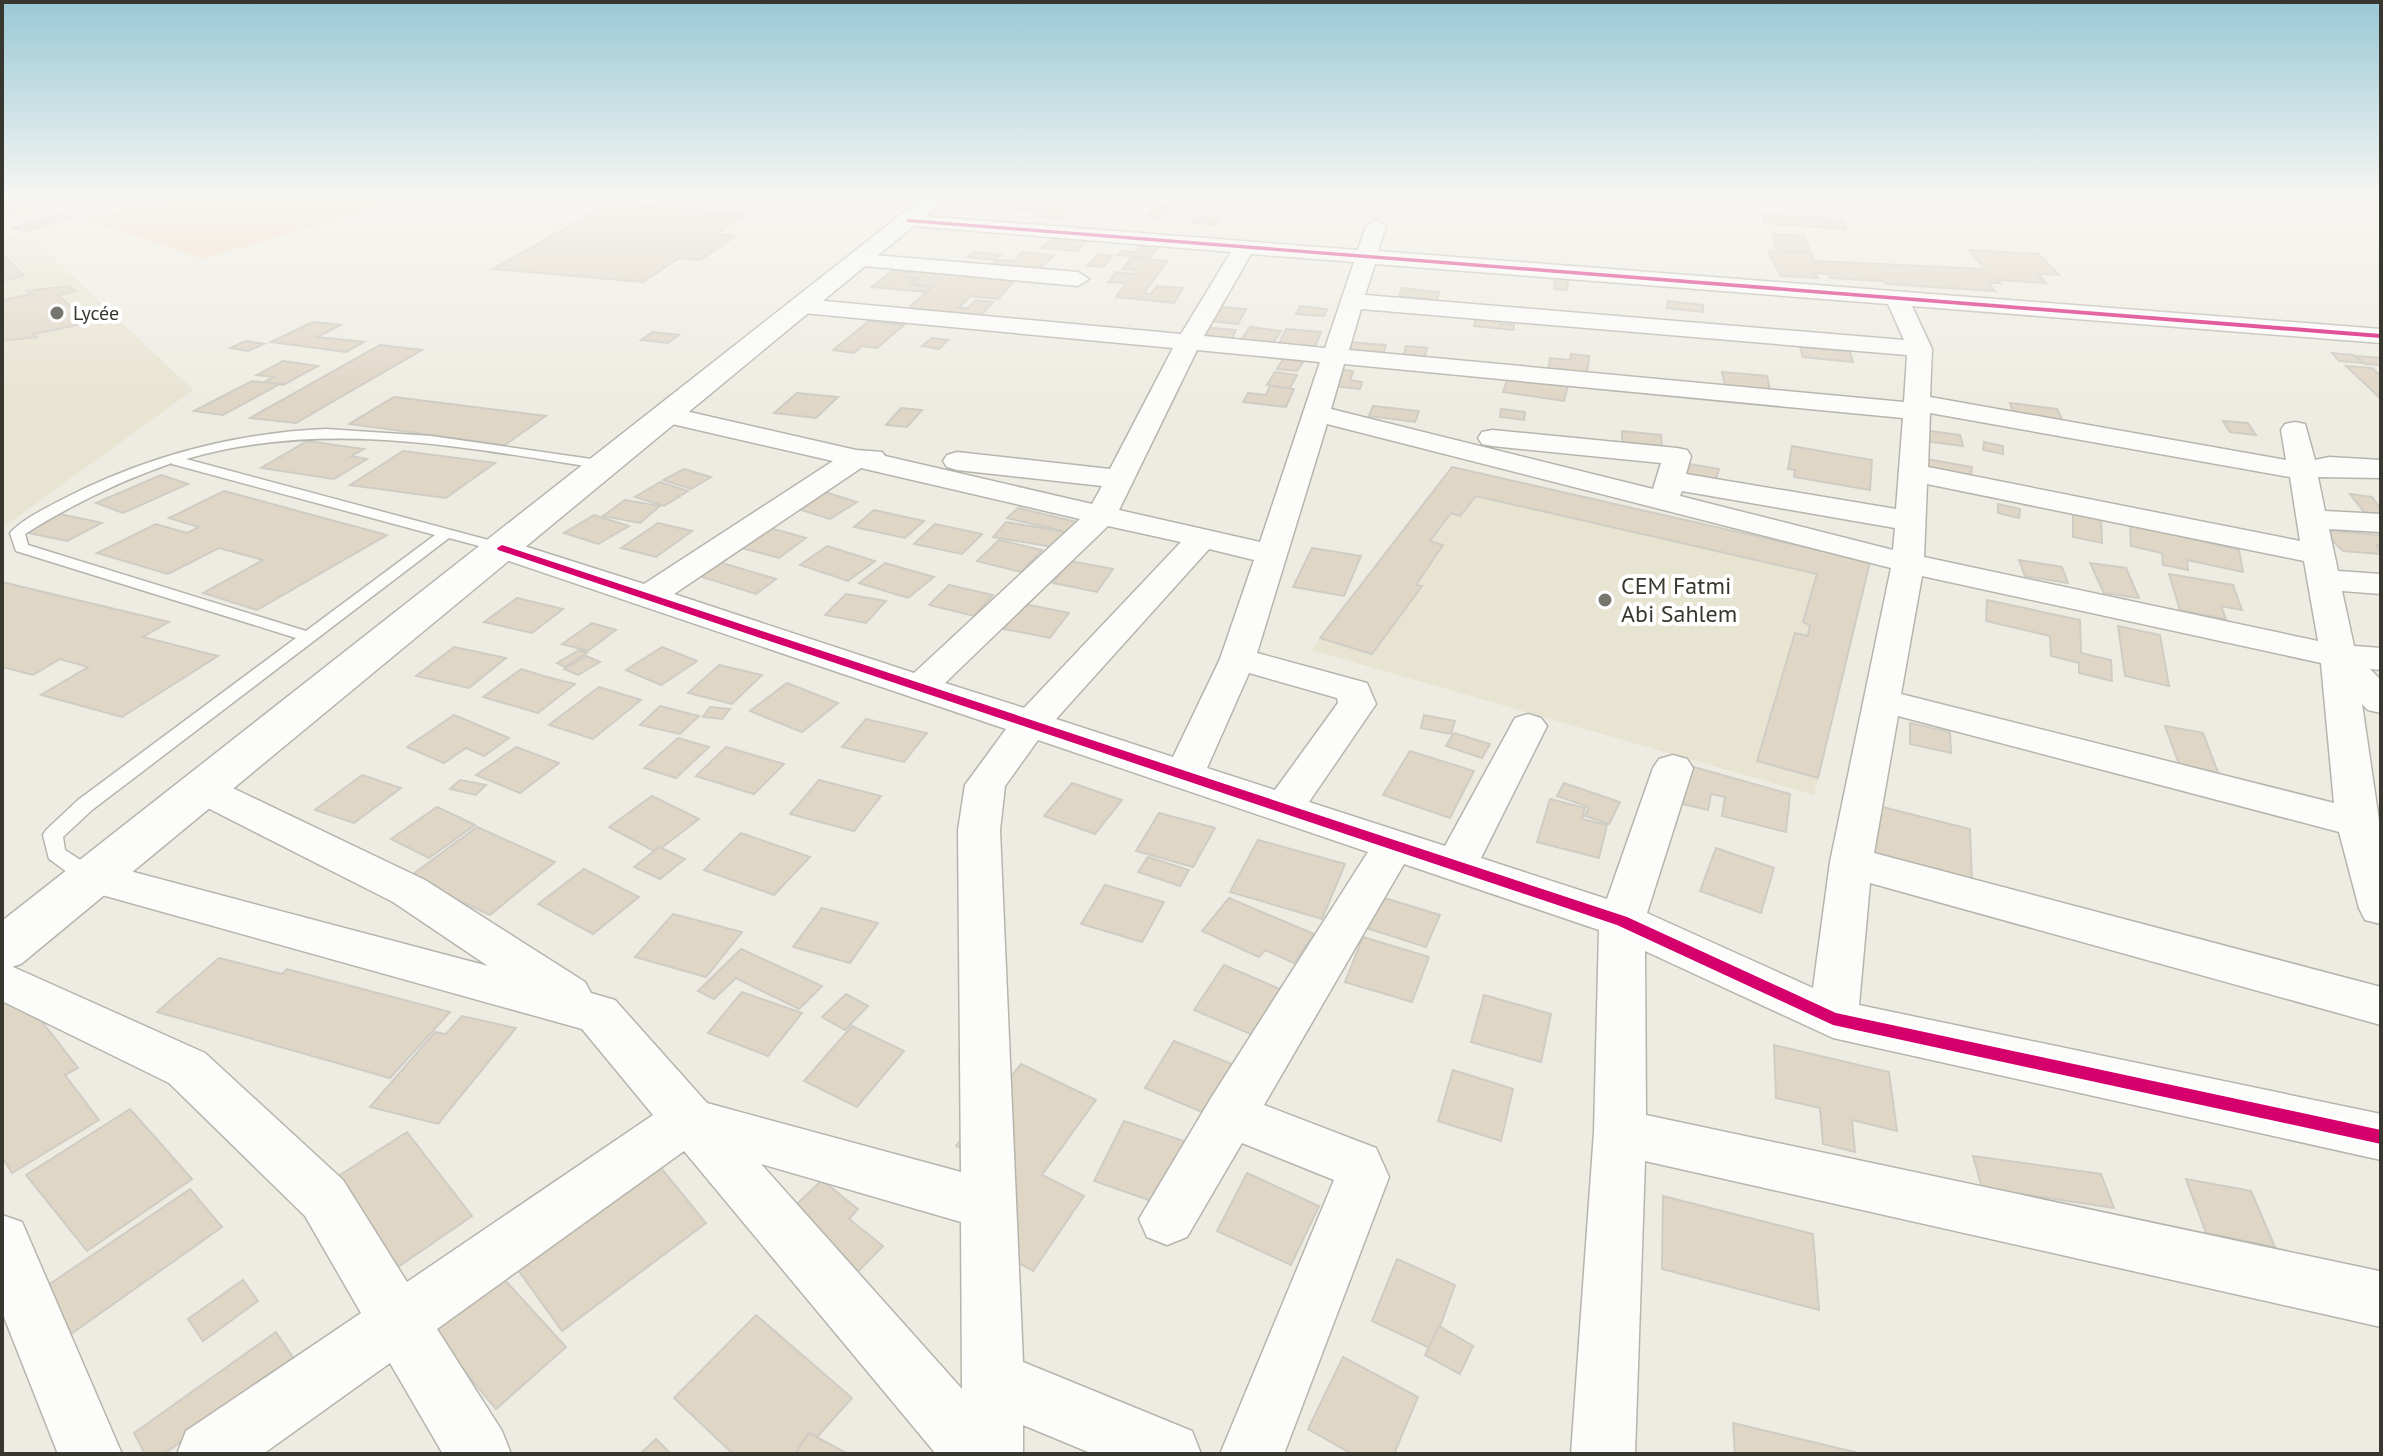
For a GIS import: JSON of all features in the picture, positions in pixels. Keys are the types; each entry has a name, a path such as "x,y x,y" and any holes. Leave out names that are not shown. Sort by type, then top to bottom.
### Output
{"main road":[{"path":"2,950 857,263"}],"street":[{"path":"895,263 1078,279"},
{"path":"1036,327 1090,263"},
{"path":"921,686 1101,516 1189,341 1235,263"},
{"path":"1185,773 1238,659 1364,263"},
{"path":"1443,263 2381,336"},
{"path":"1833,1019 1851,862 1908,563 1920,349 1897,298"},
{"path":"1352,301 1920,349"},
{"path":"803,306 1917,407 2302,471 2329,466 2381,469"},
{"path":"1317,413 1667,491 1908,563 2338,656 2381,659"},
{"path":"668,415 1271,554"},
{"path":"1365,425 1677,456 1667,491"},
{"path":"2295,430 2338,656 2357,823 2381,908"},
{"path":"648,596 857,458 920,456 1120,479"},
{"path":"1913,473 2321,567 2381,584"},
{"path":"1667,491 1910,521"},
{"path":"2312,519 2381,523"},
{"path":"991,1454 993,1381 979,830 985,785 1029,725 1202,538"},
{"path":"502,548 1622,921 1833,1019 2381,1137"},
{"path":"2338,656 2381,702"},
{"path":"1238,659 1354,691 1357,704 1284,807"},
{"path":"1881,700 2357,823"},
{"path":"1456,865 1528,726"},
{"path":"1603,1454 1620,1132 1622,921 1673,768"},
{"path":"202,789 409,891 598,1014 977,1454"},
{"path":"1167,1219 1395,844"},
{"path":"1851,862 2381,1006"},
{"path":"92,877 598,1014"},
{"path":"2,980 187,1068 324,1198 479,1454"},
{"path":"1229,1114 1357,1165 1362,1177 1252,1454"},
{"path":"687,1120 987,1204"},
{"path":"209,1454 687,1120"},
{"path":"1620,1132 2379,1299"},
{"path":"2,1241 90,1454"},
{"path":"993,1381 1169,1454"}],"lane":[{"path":"309,637 21,548 17,533 38,518 115,481 239,441 325,433 418,439 605,465"},
{"path":"175,460 502,548"},
{"path":"92,877 56,854 53,835 85,805 448,532"}],"shaded area":[{"name":"Lycée","path":"2,263 59,263 193,390 2,528"},
{"name":"CEM Fatmi Abi Sahlem","path":"1452,467 1870,562 1814,795 1311,650"}],"building":[{"path":"3,263 12,263 24,276 2,281"},
{"path":"504,263 672,263 643,282 493,269"},
{"path":"994,263 1046,263 1037,271 989,268"},
{"path":"1090,263 1107,263 1103,267 1087,266"},
{"path":"1127,263 1166,263 1144,293 1151,294 1157,286 1183,288 1174,303 1116,297 1126,283 1108,282 1116,272 1134,274 1137,270 1122,269"},
{"path":"1774,263 1856,263 1985,269 1980,263 2048,263 2059,275 2038,274 2046,283 1997,280 2000,283 1988,283 1995,291 1886,284 1884,281 1830,278 1828,274 1815,273 1818,278 1781,276"},
{"path":"893,270 911,272 904,278 917,279 910,285 931,287 926,292 872,287"},
{"path":"913,271 1016,279 998,299 970,296 959,308 968,308 976,300 993,302 979,317 905,311 933,286 913,284 919,278 906,277"},
{"path":"1555,278 1568,279 1567,290 1554,289"},
{"path":"68,286 75,291 58,295 77,312 89,310 98,317 88,323 33,334 37,337 2,341 2,300 32,294 27,291"},
{"path":"1402,288 1439,292 1437,300 1399,296"},
{"path":"1668,301 1703,305 1703,312 1667,308"},
{"path":"1207,306 1246,309 1238,324 1198,320"},
{"path":"1300,306 1327,309 1324,316 1296,314"},
{"path":"1476,317 1501,320 1500,324 1514,325 1514,330 1474,326"},
{"path":"869,321 904,325 877,348 862,346 854,353 833,350"},
{"path":"313,322 341,325 317,337 364,342 346,352 271,342"},
{"path":"1201,327 1236,330 1230,342 1194,338"},
{"path":"1250,327 1281,331 1272,344 1241,340"},
{"path":"1286,329 1321,332 1314,349 1278,346"},
{"path":"653,332 679,335 668,343 641,340"},
{"path":"932,338 948,340 939,349 922,346"},
{"path":"246,341 264,344 248,351 230,348"},
{"path":"1348,342 1386,345 1383,354 1345,350"},
{"path":"380,345 422,350 296,423 250,418"},
{"path":"1406,346 1427,348 1424,359 1403,357"},
{"path":"1800,347 1850,352 1853,362 1803,357"},
{"path":"2332,353 2354,355 2362,363 2339,361"},
{"path":"1571,354 1589,356 1587,374 1548,370 1550,358 1570,360"},
{"path":"1286,355 1306,358 1297,371 1277,369"},
{"path":"2356,356 2381,358 2381,365 2365,364"},
{"path":"283,361 318,366 283,385 264,382 274,377 257,375"},
{"path":"2346,366 2372,368 2381,376 2381,399"},
{"path":"1337,369 1353,371 1350,380 1362,382 1360,389 1330,386"},
{"path":"1275,372 1297,375 1290,388 1267,385"},
{"path":"1722,372 1767,376 1770,390 1725,386"},
{"path":"1509,375 1568,385 1564,401 1503,392"},
{"path":"252,381 280,384 223,415 194,411"},
{"path":"1270,386 1294,389 1286,407 1243,402 1248,393 1266,395"},
{"path":"797,393 838,397 816,418 774,413"},
{"path":"394,397 546,416 505,445 349,424"},
{"path":"2010,403 2057,409 2063,421 2014,415"},
{"path":"1373,406 1419,411 1415,422 1369,416"},
{"path":"901,408 922,410 907,427 886,425"},
{"path":"1501,409 1525,412 1524,420 1500,417"},
{"path":"2223,421 2248,423 2256,435 2230,432"},
{"path":"1915,429 1960,435 1963,446 1917,440"},
{"path":"1622,431 1661,435 1662,446 1622,442"},
{"path":"307,441 364,449 351,456 367,459 334,479 261,468"},
{"path":"1984,442 2003,446 2003,454 1983,450"},
{"path":"1792,446 1872,460 1870,490 1794,477 1795,470 1788,469"},
{"path":"403,451 495,463 446,498 350,485"},
{"path":"1916,457 1972,467 1971,478 1915,467"},
{"path":"1678,462 1719,469 1715,481 1674,473"},
{"path":"1452,467 1870,562 1818,778 1757,761 1795,633 1808,636 1810,625 1803,622 1817,574 1476,496 1460,516 1451,513 1430,541 1443,545 1416,585 1422,586 1372,654 1320,638"},
{"path":"684,469 711,477 691,489 663,480"},
{"path":"161,475 188,484 123,513 96,503"},
{"path":"660,482 688,491 664,506 635,497"},
{"path":"224,491 387,535 257,610 203,593 263,560 219,548 168,574 97,553 156,524 187,533 199,527 169,518"},
{"path":"825,492 857,502 830,519 798,509"},
{"path":"2350,494 2372,497 2381,509 2381,515 2365,513"},
{"path":"625,500 660,506 640,523 603,516"},
{"path":"1998,504 2020,509 2019,518 1998,513"},
{"path":"1018,508 1077,522 1066,532 1007,518"},
{"path":"874,510 924,521 905,538 854,527"},
{"path":"60,514 102,523 67,541 24,532"},
{"path":"2073,514 2101,519 2102,543 2073,537"},
{"path":"594,515 629,526 598,544 564,533"},
{"path":"1006,522 1065,532 1053,547 993,537"},
{"path":"658,523 692,531 656,557 621,548"},
{"path":"935,524 982,534 962,554 914,544"},
{"path":"2130,524 2239,550 2243,572 2187,560 2188,570 2163,565 2162,553 2131,546"},
{"path":"770,528 806,538 779,558 742,548"},
{"path":"2322,530 2380,535 2381,546 2377,545 2381,554 2343,551"},
{"path":"999,540 1042,550 1021,572 977,561"},
{"path":"827,546 875,561 848,581 800,565"},
{"path":"1312,548 1361,556 1344,596 1293,587"},
{"path":"2019,560 2062,567 2068,583 2025,576"},
{"path":"1070,561 1113,569 1097,592 1053,583"},
{"path":"719,562 776,579 756,594 699,576"},
{"path":"885,563 934,577 908,598 859,583"},
{"path":"2090,563 2126,568 2139,598 2104,593"},
{"path":"2169,574 2233,585 2242,610 2221,606 2226,619 2180,610"},
{"path":"2,582 169,622 143,637 218,656 122,717 41,695 88,667 60,659 33,675 2,667"},
{"path":"949,585 993,595 974,616 929,605"},
{"path":"846,594 886,601 866,623 825,615"},
{"path":"517,598 563,609 532,633 484,622"},
{"path":"1987,600 2080,620 2081,653 2111,660 2112,681 2079,673 2079,663 2051,656 2050,636 1986,621"},
{"path":"1024,604 1069,613 1050,638 1004,629"},
{"path":"592,623 616,630 588,651 562,644"},
{"path":"2118,626 2160,635 2169,686 2125,676"},
{"path":"454,647 506,658 469,688 416,676"},
{"path":"662,647 697,661 661,685 626,670"},
{"path":"579,650 587,653 565,667 557,663"},
{"path":"586,656 600,662 578,675 564,669"},
{"path":"719,665 762,675 732,704 688,693"},
{"path":"521,669 575,684 538,713 483,697"},
{"path":"787,683 838,703 802,732 750,711"},
{"path":"599,687 641,700 593,739 549,725"},
{"path":"660,706 699,716 680,734 640,725"},
{"path":"710,707 730,709 722,719 703,717"},
{"path":"454,715 509,738 484,756 466,748 444,763 407,747"},
{"path":"1424,715 1455,721 1451,734 1421,728"},
{"path":"866,719 927,733 904,762 842,747"},
{"path":"1910,723 1950,732 1951,753 1910,744"},
{"path":"2165,726 2203,733 2219,775 2180,767"},
{"path":"1454,733 1490,744 1482,758 1446,746"},
{"path":"678,738 709,747 676,778 644,768"},
{"path":"516,747 559,763 520,793 476,775"},
{"path":"726,747 784,764 754,794 696,776"},
{"path":"1410,751 1474,771 1450,818 1383,795"},
{"path":"1662,758 1790,794 1786,832 1722,816 1725,797 1711,794 1708,810 1653,797"},
{"path":"362,775 401,788 354,823 315,810"},
{"path":"460,780 486,785 476,795 450,789"},
{"path":"819,780 881,796 854,831 790,814"},
{"path":"1072,783 1122,800 1095,834 1044,816"},
{"path":"1564,783 1620,802 1609,824 1585,816 1589,807 1557,796"},
{"path":"652,796 699,819 656,852 609,827"},
{"path":"1550,799 1585,808 1582,819 1607,825 1599,858 1537,842"},
{"path":"1859,801 1970,829 1972,884 1857,855"},
{"path":"437,807 475,825 429,858 391,839"},
{"path":"1159,813 1215,828 1193,867 1136,851"},
{"path":"477,827 555,862 490,915 409,877"},
{"path":"741,833 810,857 774,895 704,870"},
{"path":"1258,840 1345,864 1322,919 1230,892"},
{"path":"659,847 685,859 660,879 634,867"},
{"path":"1716,848 1774,868 1761,913 1700,891"},
{"path":"1148,857 1189,870 1180,886 1138,872"},
{"path":"584,869 639,897 593,934 538,904"},
{"path":"1105,885 1164,902 1142,942 1081,924"},
{"path":"1358,890 1440,915 1426,947 1344,921"},
{"path":"1229,898 1314,934 1294,963 1265,950 1259,957 1202,931"},
{"path":"822,908 878,923 850,963 793,947"},
{"path":"673,914 742,932 706,977 635,957"},
{"path":"1363,937 1429,957 1412,1002 1345,982"},
{"path":"741,949 822,986 799,1009 736,978 714,999 698,991"},
{"path":"219,958 282,974 287,969 450,1012 390,1078 157,1012"},
{"path":"1224,965 1282,990 1253,1035 1194,1010"},
{"path":"16,988 78,1068 65,1075 99,1120 12,1173 2,1157 2,995"},
{"path":"742,992 802,1013 768,1056 708,1033"},
{"path":"846,994 868,1006 845,1030 822,1017"},
{"path":"1484,995 1551,1014 1541,1062 1471,1042"},
{"path":"462,1016 516,1028 438,1124 370,1107 435,1032 446,1034"},
{"path":"852,1026 904,1051 857,1107 804,1081"},
{"path":"1174,1041 1237,1066 1209,1115 1145,1088"},
{"path":"1774,1045 1889,1072 1897,1131 1852,1120 1855,1152 1823,1144 1820,1108 1776,1098"},
{"path":"1021,1064 1096,1100 1042,1175 1084,1196 1033,1271 974,1238 995,1166 956,1146"},
{"path":"1453,1070 1513,1089 1501,1141 1438,1121"},
{"path":"130,1109 192,1179 87,1251 26,1175"},
{"path":"1124,1121 1190,1143 1163,1205 1094,1181"},
{"path":"407,1132 472,1216 395,1269 332,1180"},
{"path":"1973,1156 2101,1174 2114,1208 1982,1188"},
{"path":"661,1168 706,1223 562,1331 518,1270"},
{"path":"1247,1173 1319,1206 1291,1265 1217,1231"},
{"path":"2186,1179 2251,1191 2275,1247 2206,1233"},
{"path":"822,1180 858,1209 849,1219 883,1246 846,1284 774,1226"},
{"path":"190,1189 222,1227 71,1334 41,1290"},
{"path":"1663,1196 1813,1234 1819,1310 1662,1269"},
{"path":"482,1255 566,1347 496,1409 413,1310"},
{"path":"1397,1259 1455,1285 1432,1349 1372,1321"},
{"path":"243,1280 258,1301 203,1341 188,1319"},
{"path":"756,1315 852,1398 802,1454 733,1454 674,1398"},
{"path":"1439,1326 1473,1346 1460,1374 1425,1355"},
{"path":"276,1332 294,1359 164,1454 145,1454 134,1433"},
{"path":"1343,1357 1418,1397 1394,1454 1352,1454 1308,1429"},
{"path":"1733,1423 1855,1452 1855,1454 1735,1454"},
{"path":"809,1433 848,1454 795,1454"},
{"path":"656,1439 671,1454 640,1454"}],"cycle path":[{"path":"1446,263 2381,336"},
{"path":"502,548 1622,921 1833,1019 2381,1137"}],"place":[{"name":"Lycée","path":"57,313"},
{"name":"CEM Fatmi Abi Sahlem","path":"1605,600"}]}
